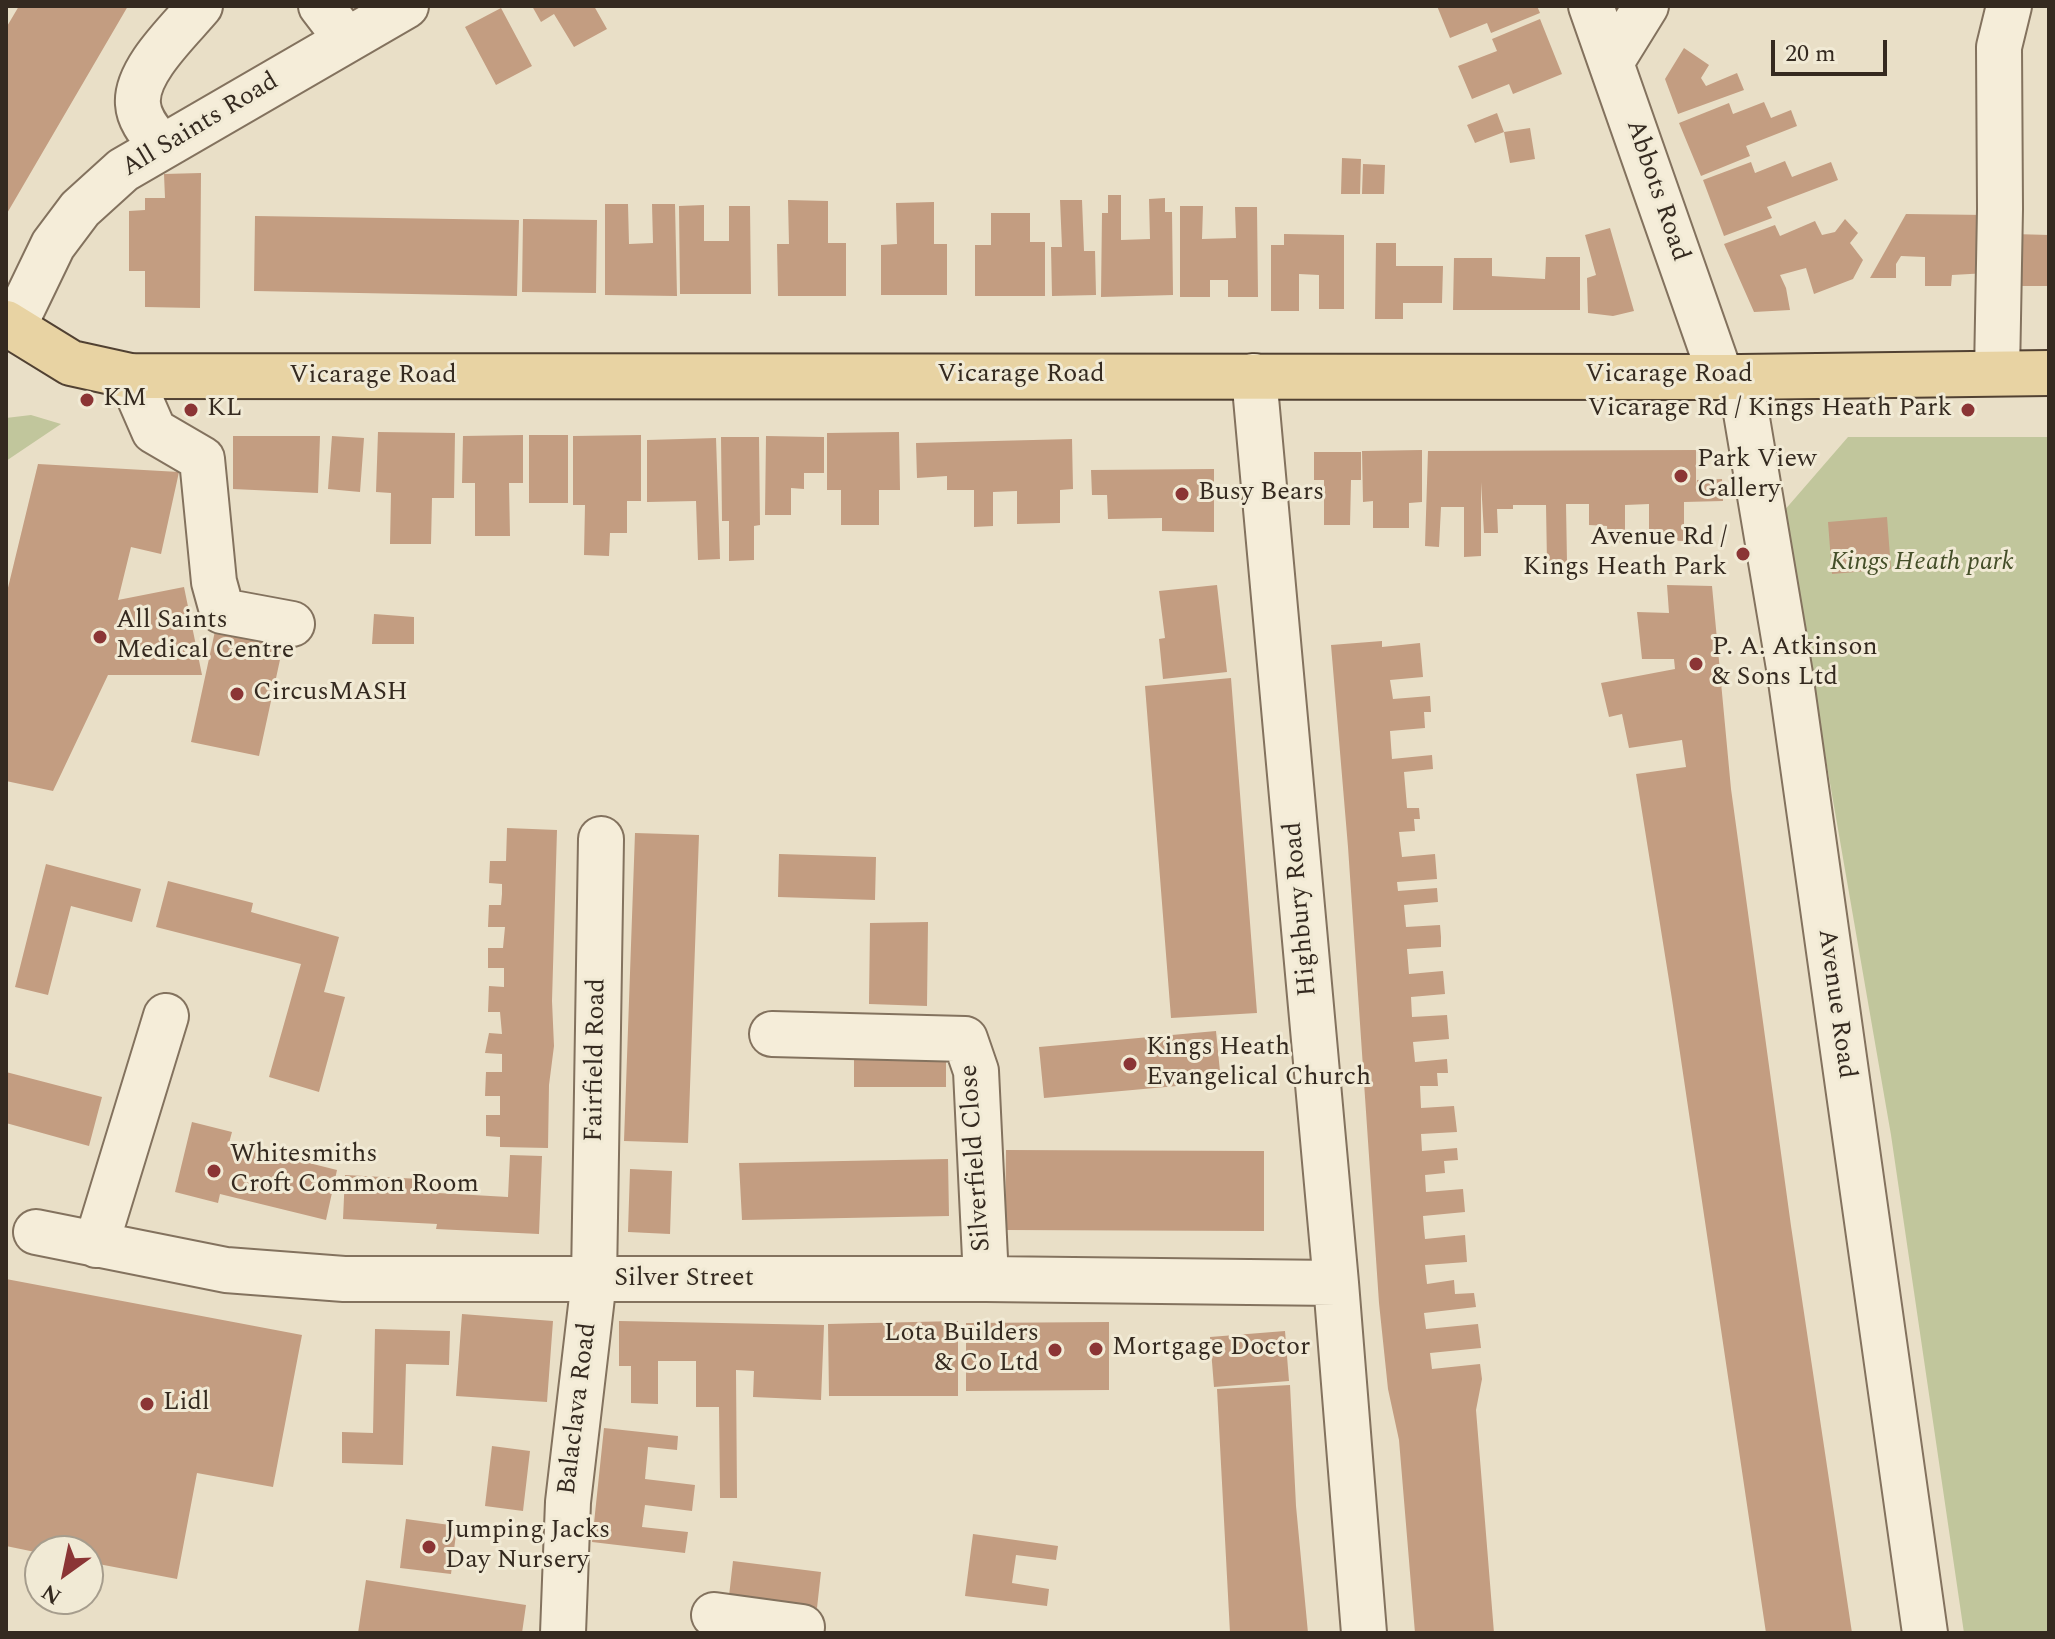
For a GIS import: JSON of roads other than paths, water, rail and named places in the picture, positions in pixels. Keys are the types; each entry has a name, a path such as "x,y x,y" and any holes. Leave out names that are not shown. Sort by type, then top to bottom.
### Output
{"main road":[{"name":"Vicarage Road","path":"10,326 71,363 130,376 1730,377 2049,373"}],"street":[{"path":"162,147 144,123 137,103 145,72 200,6"},
{"path":"321,6 347,40"},
{"name":"All Saints Road","path":"10,326 53,245 80,209 123,170 406,6"},
{"name":"Abbots Road","path":"1591,6 1730,377"},
{"path":"1612,61 1646,6"},
{"path":"1997,373 1999,47 2009,6"},
{"path":"130,376 154,431 202,459 214,582 222,611 292,624"},
{"name":"Highbury Road","path":"1254,376 1336,1283 1364,1633"},
{"name":"Avenue Road","path":"1730,377 1790,674 1925,1633"},
{"name":"Fairfield Road","path":"594,1280 601,839"},
{"path":"96,1245 166,1016"},
{"name":"Silverfield Close","path":"772,1034 965,1039 976,1071 986,1279"},
{"name":"Silver Street","path":"17,1228 226,1270 344,1279 986,1279 1336,1283"},
{"name":"Balaclava Road","path":"563,1633 568,1502 594,1280"},
{"path":"714,1615 802,1627 801,1633"}],"place":[{"name":"KM","path":"87,400"},
{"name":"KL","path":"191,410"},
{"name":"Vicarage Rd / Kings Heath Park","path":"1968,410"},
{"name":"Park View Gallery","path":"1681,476"},
{"name":"Busy Bears","path":"1182,494"},
{"name":"Avenue Rd / Kings Heath Park","path":"1743,554"},
{"name":"All Saints Medical Centre","path":"100,637"},
{"name":"P. A. Atkinson & Sons Ltd","path":"1696,664"},
{"name":"CircusMASH","path":"237,694"},
{"name":"Kings Heath Evangelical Church","path":"1130,1064"},
{"name":"Whitesmiths Croft Common Room","path":"214,1171"},
{"name":"Mortgage Doctor","path":"1096,1349"},
{"name":"Lota Builders & Co Ltd","path":"1055,1350"},
{"name":"Lidl","path":"147,1404"},
{"name":"Jumping Jacks Day Nursery","path":"429,1547"}],"park label":[{"name":"Kings Heath park","path":"1922,564"}]}
